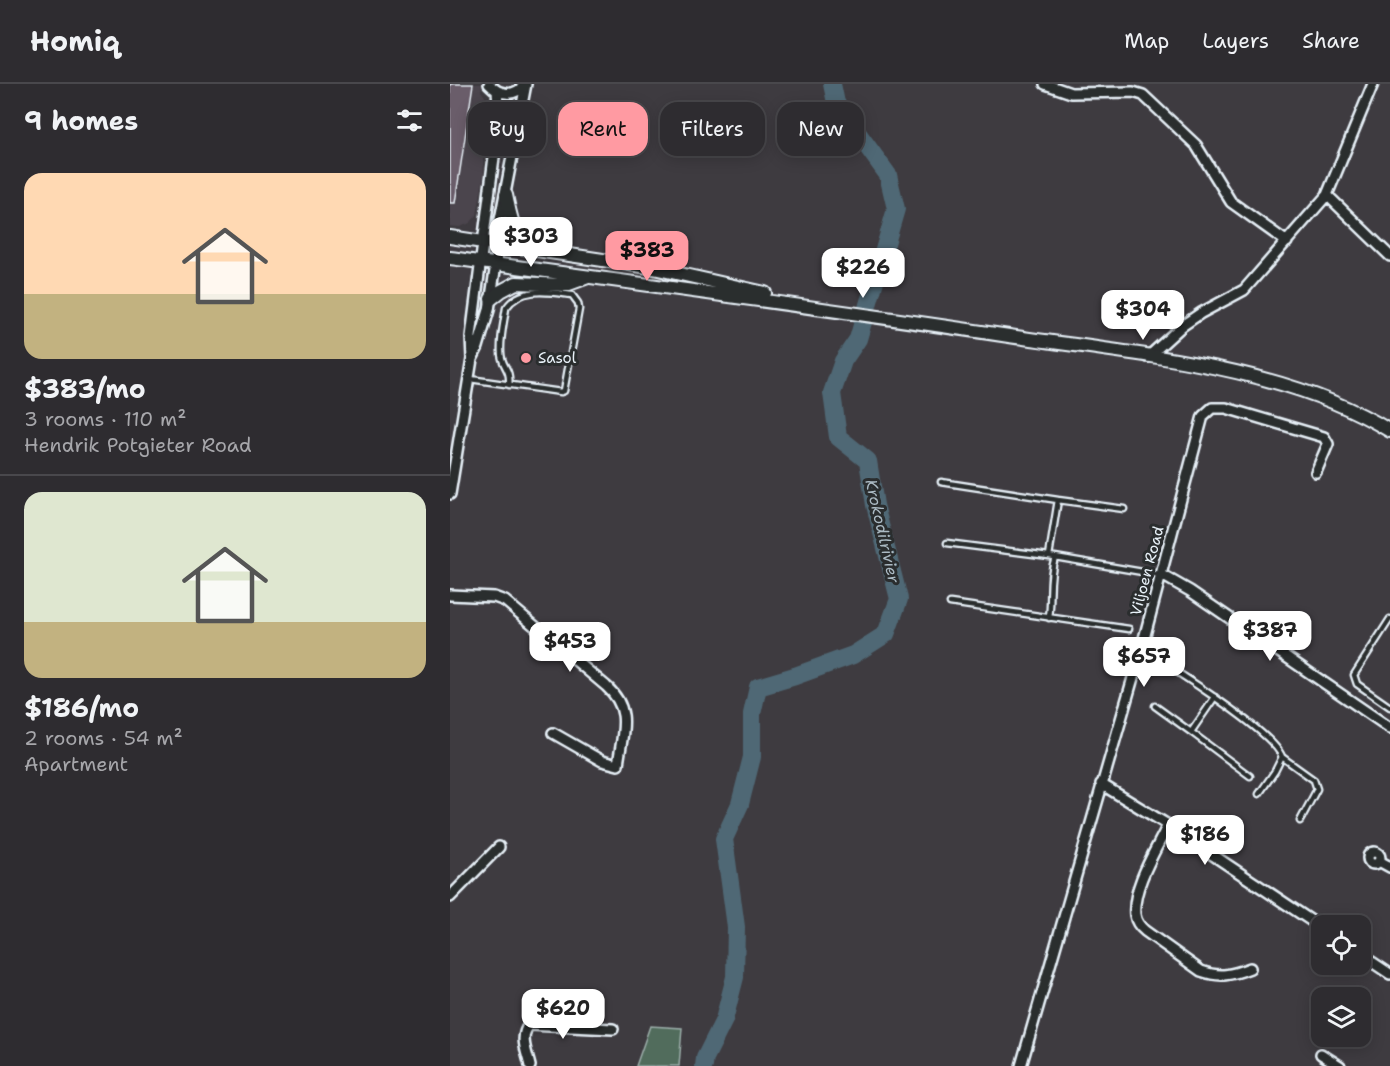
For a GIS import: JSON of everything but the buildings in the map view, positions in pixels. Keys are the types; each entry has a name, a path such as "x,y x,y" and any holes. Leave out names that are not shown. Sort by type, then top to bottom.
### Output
{"main road":[{"path":"506,195 511,219 517,233 521,239 538,251"},
{"path":"450,237 649,267 841,310"},
{"path":"450,258 841,310 1148,357 1260,378 1304,391 1371,419 1390,431"},
{"path":"491,299 516,283 566,285 589,277"}],"street":[{"path":"489,84 497,91 509,94 516,92 526,84"},
{"path":"472,359 481,340 491,299 496,245 526,84"},
{"path":"1045,84 1071,93 1132,92 1143,95 1196,144 1231,202 1287,242"},
{"path":"1148,357 1182,326 1244,290 1328,195 1373,84"},
{"path":"450,494 470,379 471,337 499,118 497,91"},
{"path":"1328,195 1390,256"},
{"name":"Viljoen Road","path":"1021,1066 1141,650 1201,420 1212,408 1226,408 1310,432 1326,439 1328,444 1316,472"},
{"path":"1161,575 1190,591 1390,728"},
{"path":"450,595 494,597 505,601 606,686 622,705 623,722 618,765 602,761 553,733"},
{"path":"1101,784 1311,921"},
{"path":"1167,825 1138,892 1135,917 1139,925 1201,971 1210,975 1232,975 1250,968"},
{"path":"450,897 499,847"},
{"path":"1379,861 1390,867"},
{"path":"1371,961 1390,974"},
{"path":"530,1066 523,1037 529,1025 613,1029"},
{"path":"1321,1054 1340,1066"}],"lane":[{"path":"470,379 509,385 564,391 579,309 572,295 536,291 514,299 508,304 500,354 510,374 509,385"},
{"path":"941,482 1124,509"},
{"path":"1049,618 1051,597 1049,577 1058,500"},
{"path":"947,543 1161,575"},
{"path":"950,603 1129,629"},
{"path":"1390,619 1354,675 1357,684 1390,707"},
{"path":"1141,650 1215,697 1275,745 1282,757 1314,780 1317,789 1299,821"},
{"path":"1191,732 1215,697"},
{"path":"1155,706 1250,777"},
{"path":"1259,794 1282,757"}],"shaded area":[{"path":"450,84 482,84 481,91 488,102 468,102 468,156 483,156 484,174 477,215 470,223 460,227 450,226"}],"green space":[{"path":"650,1026 682,1028 679,1066 636,1066"}],"waterway":[{"name":"Krokodilrivier","path":"704,1066 705,1058 724,1020 735,977 736,927 724,839 740,804 752,757 752,714 758,687 853,655 886,634 899,599 875,505 868,461 838,437 832,393 843,361 858,339 896,209 888,175 836,103 832,84"}],"place":[{"name":"Sasol","path":"526,358"}]}
